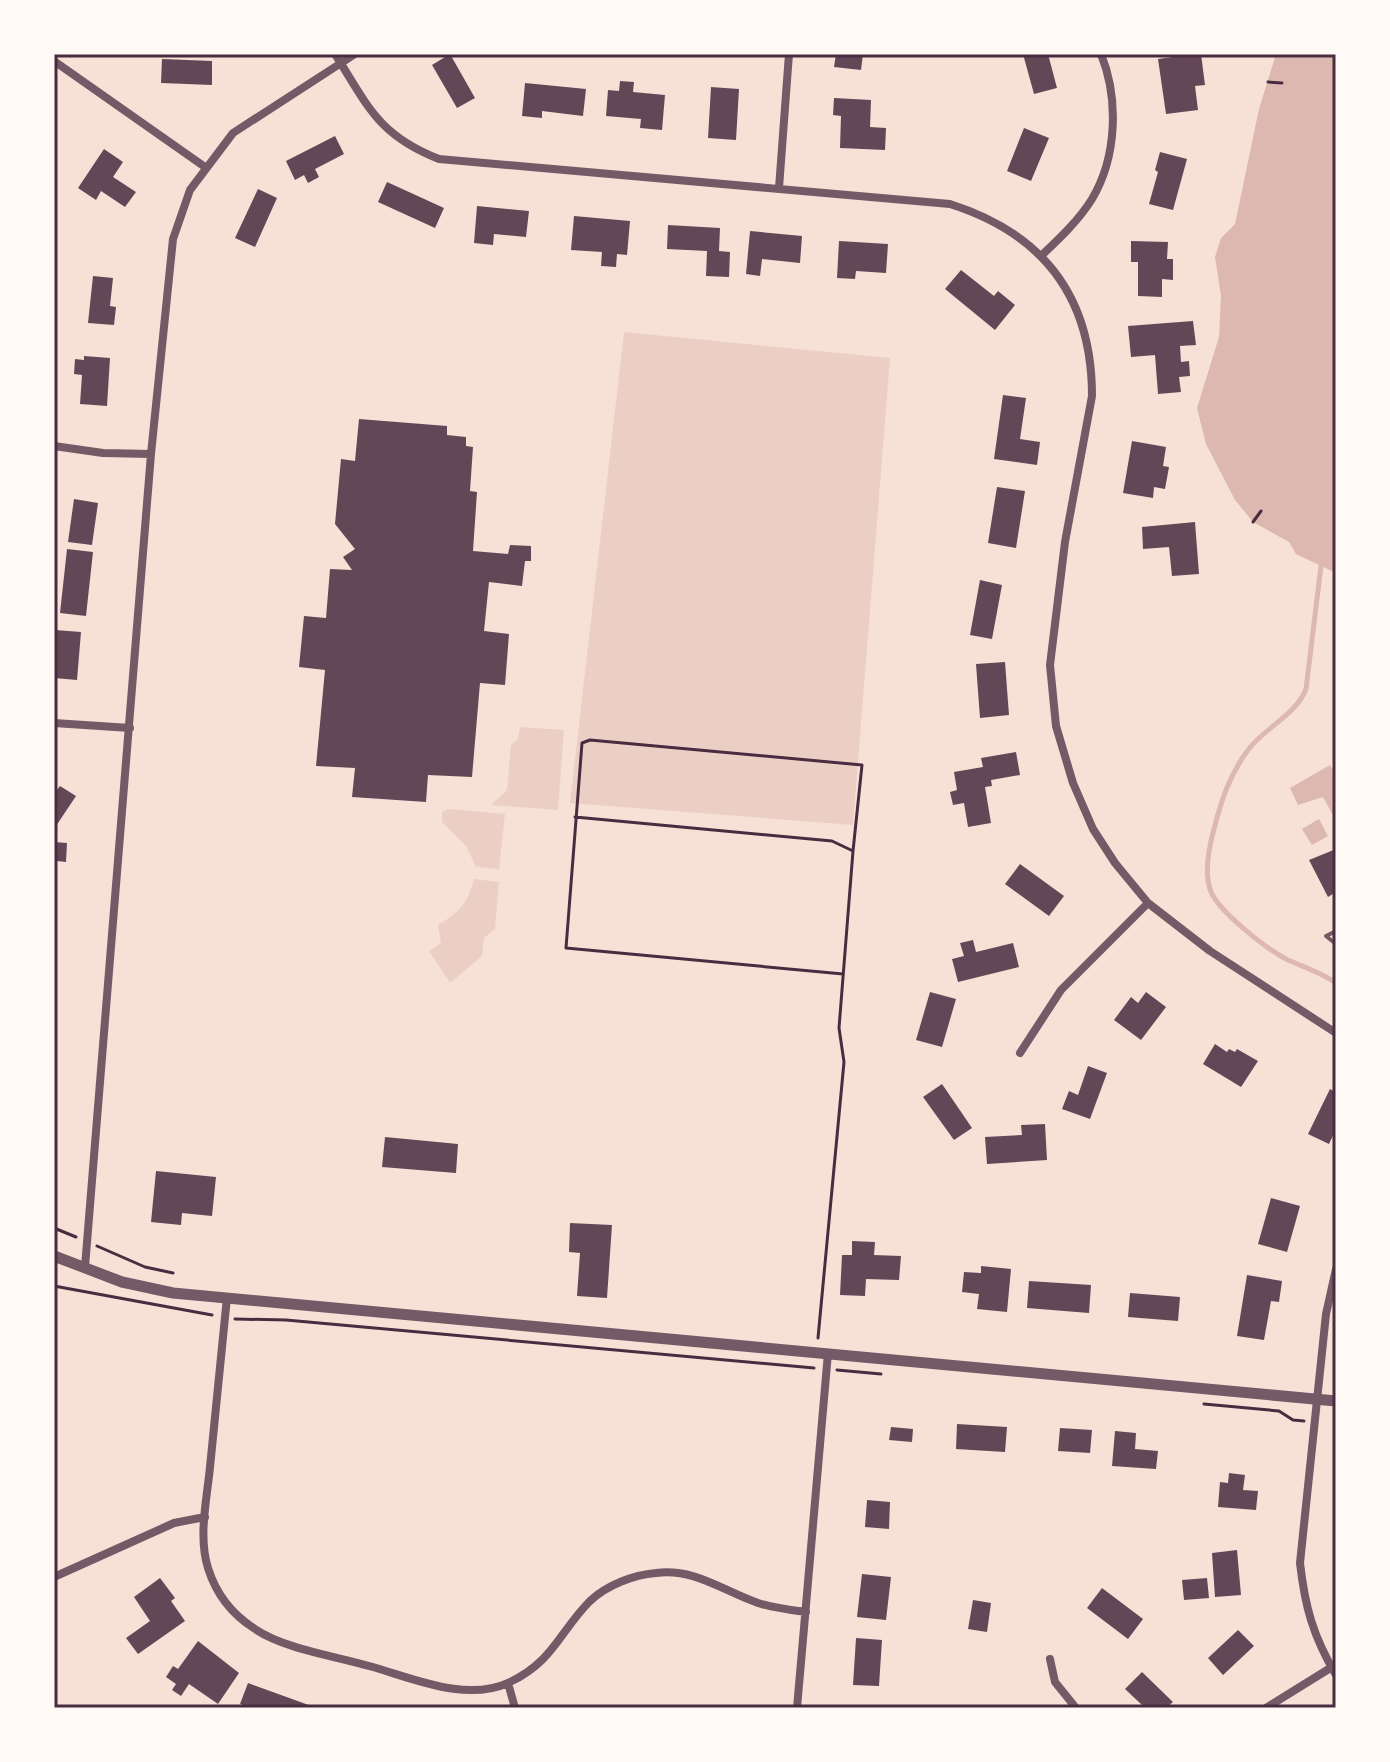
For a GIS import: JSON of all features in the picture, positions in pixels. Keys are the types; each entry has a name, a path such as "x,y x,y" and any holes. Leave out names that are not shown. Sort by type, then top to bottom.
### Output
{"street":[{"path":"335,54 369,110 392,135 416,150 439,159 950,204 972,211 1013,232 1042,255 1074,304 1085,333 1092,375 1092,396 1054,616 1050,665 1056,726 1073,783 1093,829 1115,863 1148,903 1210,951 1336,1033"},
{"path":"85,1267 151,454 173,239 190,190 233,133 355,54"},
{"path":"779,188 789,54"},
{"path":"1042,255 1092,199 1107,164 1112,138 1112,96 1101,54"},
{"path":"54,61 205,167"},
{"path":"54,446 103,453 151,454"},
{"path":"54,723 130,728"},
{"path":"1020,1053 1061,990 1148,903"},
{"path":"54,1256 145,1288 227,1298 1336,1401"},
{"path":"1266,1708 1334,1671 1314,1634 1304,1603 1300,1563 1326,1314 1336,1269"},
{"path":"227,1298 203,1546 215,1587 241,1619 267,1637 462,1690 482,1690 508,1683 531,1671 550,1653 590,1601 631,1578 678,1572 697,1576 757,1603 806,1612"},
{"path":"797,1708 826,1369 830,1354"},
{"path":"54,1577 174,1523 205,1517"},
{"path":"1050,1659 1055,1682 1076,1708"},
{"path":"508,1683 515,1708"}],"lane":[{"path":"1336,931 1326,936 1336,944"}],"path":[{"path":"1268,82 1282,83"},
{"path":"1253,522 1261,511"},
{"path":"843,974 566,948 582,743 590,740 862,765 839,1028 844,1062 818,1340 846,1371"},
{"path":"575,817 832,841 853,851"},
{"path":"54,1228 137,1264 173,1273"},
{"path":"54,1286 243,1320 300,1321 892,1375"},
{"path":"1202,1404 1279,1411 1293,1420"}],"shaded area":[{"path":"1276,54 1336,54 1336,573 1296,554 1289,542 1253,522 1235,500 1206,444 1197,408 1219,337 1221,296 1215,257 1221,238 1235,224 1259,109"},
{"path":"624,332 890,358 853,825 570,803"},
{"path":"520,727 564,730 558,810 491,805 507,790 511,745 518,739"},
{"path":"1330,765 1336,775 1336,821 1323,797 1298,805 1290,788"},
{"path":"448,809 505,814 499,869 476,867 466,846 442,822 442,812"},
{"path":"1319,819 1328,836 1312,845 1302,829"},
{"path":"474,879 499,882 495,929 484,938 482,956 450,983 429,951 441,943 438,925 462,906"}],"building":[{"path":"450,54 475,98 457,108 432,65"},
{"path":"836,54 863,54 861,70 834,67"},
{"path":"1023,54 1048,54 1057,88 1034,94"},
{"path":"1201,54 1205,85 1195,86 1198,110 1166,114 1158,59"},
{"path":"162,59 212,61 212,85 161,83"},
{"path":"620,81 634,82 633,92 665,95 662,130 640,128 641,119 606,116 608,90 619,91"},
{"path":"525,83 586,89 583,116 542,111 542,118 522,116"},
{"path":"711,87 739,89 736,140 708,138"},
{"path":"834,98 871,100 870,127 886,128 885,150 840,148 841,116 833,115"},
{"path":"1024,128 1049,138 1031,181 1007,171"},
{"path":"335,136 344,154 315,169 319,177 308,183 304,175 295,180 286,161"},
{"path":"104,149 123,162 113,177 136,192 125,207 101,191 96,200 78,188"},
{"path":"1160,152 1187,159 1173,210 1149,204"},
{"path":"387,182 444,208 435,228 378,202"},
{"path":"258,189 277,198 255,247 235,238"},
{"path":"477,206 529,211 526,237 494,234 493,245 474,243"},
{"path":"574,216 630,221 627,255 617,254 616,267 601,266 602,252 571,250"},
{"path":"668,225 720,228 719,251 730,252 729,277 706,276 707,251 667,249"},
{"path":"750,231 802,236 800,263 762,259 760,276 746,274"},
{"path":"839,241 888,244 886,273 856,271 855,279 837,278"},
{"path":"1131,241 1168,242 1167,259 1173,259 1173,280 1162,279 1162,297 1138,296 1138,262 1131,262"},
{"path":"961,270 994,296 998,291 1015,305 995,330 945,289"},
{"path":"93,276 113,278 110,306 116,307 114,325 88,323"},
{"path":"1193,321 1196,345 1180,346 1181,362 1189,361 1190,376 1179,377 1181,392 1158,394 1155,355 1131,357 1128,326"},
{"path":"84,356 110,358 107,406 80,404 82,375 74,374 75,359 84,360"},
{"path":"1003,395 1026,398 1020,439 1040,442 1037,465 994,459"},
{"path":"359,419 447,426 447,435 466,437 466,446 473,447 470,491 477,492 473,551 508,554 510,545 531,546 531,561 525,561 522,586 489,582 484,631 509,634 505,685 480,683 472,777 428,775 426,802 352,797 355,768 316,766 325,670 299,667 304,616 326,618 330,569 352,570 343,557 355,549 335,524 341,459 355,461"},
{"path":"1132,441 1166,447 1163,466 1169,467 1165,489 1154,487 1153,498 1123,493"},
{"path":"997,487 1025,491 1016,548 988,543"},
{"path":"74,499 98,503 92,545 68,542"},
{"path":"1195,522 1199,574 1172,576 1169,547 1143,549 1142,527"},
{"path":"67,549 93,552 86,616 60,613"},
{"path":"980,580 1002,585 992,639 970,635"},
{"path":"55,630 81,632 77,680 54,678"},
{"path":"1005,662 1009,715 980,718 976,664"},
{"path":"1016,752 1020,775 991,780 992,786 985,787 991,823 968,827 964,803 953,805 950,792 957,790 954,772 983,767 981,758"},
{"path":"60,786 76,796 56,826 54,789"},
{"path":"54,842 67,843 66,862 57,861 56,874 54,874"},
{"path":"1336,849 1336,892 1328,897 1309,860"},
{"path":"1020,864 1064,896 1049,916 1005,884"},
{"path":"973,940 976,952 1013,943 1019,967 958,982 952,959 964,956 960,943"},
{"path":"930,992 956,999 942,1047 916,1040"},
{"path":"1146,992 1166,1007 1141,1040 1114,1020 1131,997 1138,1003"},
{"path":"1215,1044 1227,1052 1237,1049 1258,1061 1241,1087 1203,1064"},
{"path":"1088,1066 1107,1073 1090,1119 1062,1109 1069,1091 1078,1095"},
{"path":"942,1084 972,1128 954,1140 923,1097"},
{"path":"1330,1089 1336,1092 1336,1129 1329,1144 1308,1134"},
{"path":"1045,1124 1047,1160 987,1164 985,1137 1022,1135 1021,1125"},
{"path":"385,1137 458,1144 456,1173 382,1167"},
{"path":"156,1171 216,1177 212,1216 182,1213 181,1225 151,1222"},
{"path":"1271,1198 1300,1206 1287,1252 1258,1244"},
{"path":"570,1223 612,1225 607,1298 577,1296 580,1253 569,1252"},
{"path":"852,1241 875,1242 874,1255 901,1256 899,1280 866,1279 865,1296 840,1295 842,1255 852,1255"},
{"path":"981,1266 1011,1269 1007,1312 977,1309 979,1294 962,1292 964,1272 981,1273"},
{"path":"1247,1275 1282,1281 1279,1302 1271,1301 1264,1340 1237,1336"},
{"path":"1029,1281 1091,1285 1089,1313 1027,1308"},
{"path":"1130,1293 1180,1297 1178,1321 1128,1317"},
{"path":"957,1424 1007,1427 1005,1452 956,1449"},
{"path":"891,1427 913,1429 912,1442 889,1440"},
{"path":"1060,1428 1092,1430 1090,1453 1058,1451"},
{"path":"1115,1431 1136,1433 1135,1449 1158,1451 1156,1469 1112,1466"},
{"path":"1229,1473 1245,1475 1243,1490 1258,1491 1256,1510 1218,1507 1220,1482 1228,1483"},
{"path":"867,1500 890,1502 889,1529 865,1527"},
{"path":"1237,1550 1241,1595 1215,1597 1212,1553"},
{"path":"862,1574 891,1577 886,1620 857,1617"},
{"path":"160,1578 175,1598 171,1601 185,1621 138,1654 126,1638 150,1621 134,1597"},
{"path":"1207,1578 1209,1598 1184,1600 1182,1580"},
{"path":"1102,1588 1143,1619 1128,1639 1087,1608"},
{"path":"973,1600 991,1603 987,1632 968,1629"},
{"path":"1238,1630 1254,1646 1223,1675 1208,1658"},
{"path":"856,1638 882,1640 879,1686 853,1685"},
{"path":"198,1641 239,1673 218,1704 189,1684 181,1696 172,1690 176,1684 166,1677 173,1666 178,1669"},
{"path":"1142,1672 1173,1702 1166,1708 1139,1708 1142,1705 1125,1689"},
{"path":"248,1683 317,1708 252,1708 240,1704"}],"waterway":[{"path":"1321,566 1306,689 1295,706 1255,742 1236,769 1217,819 1207,874 1214,898 1243,928 1286,959 1336,983"}]}
